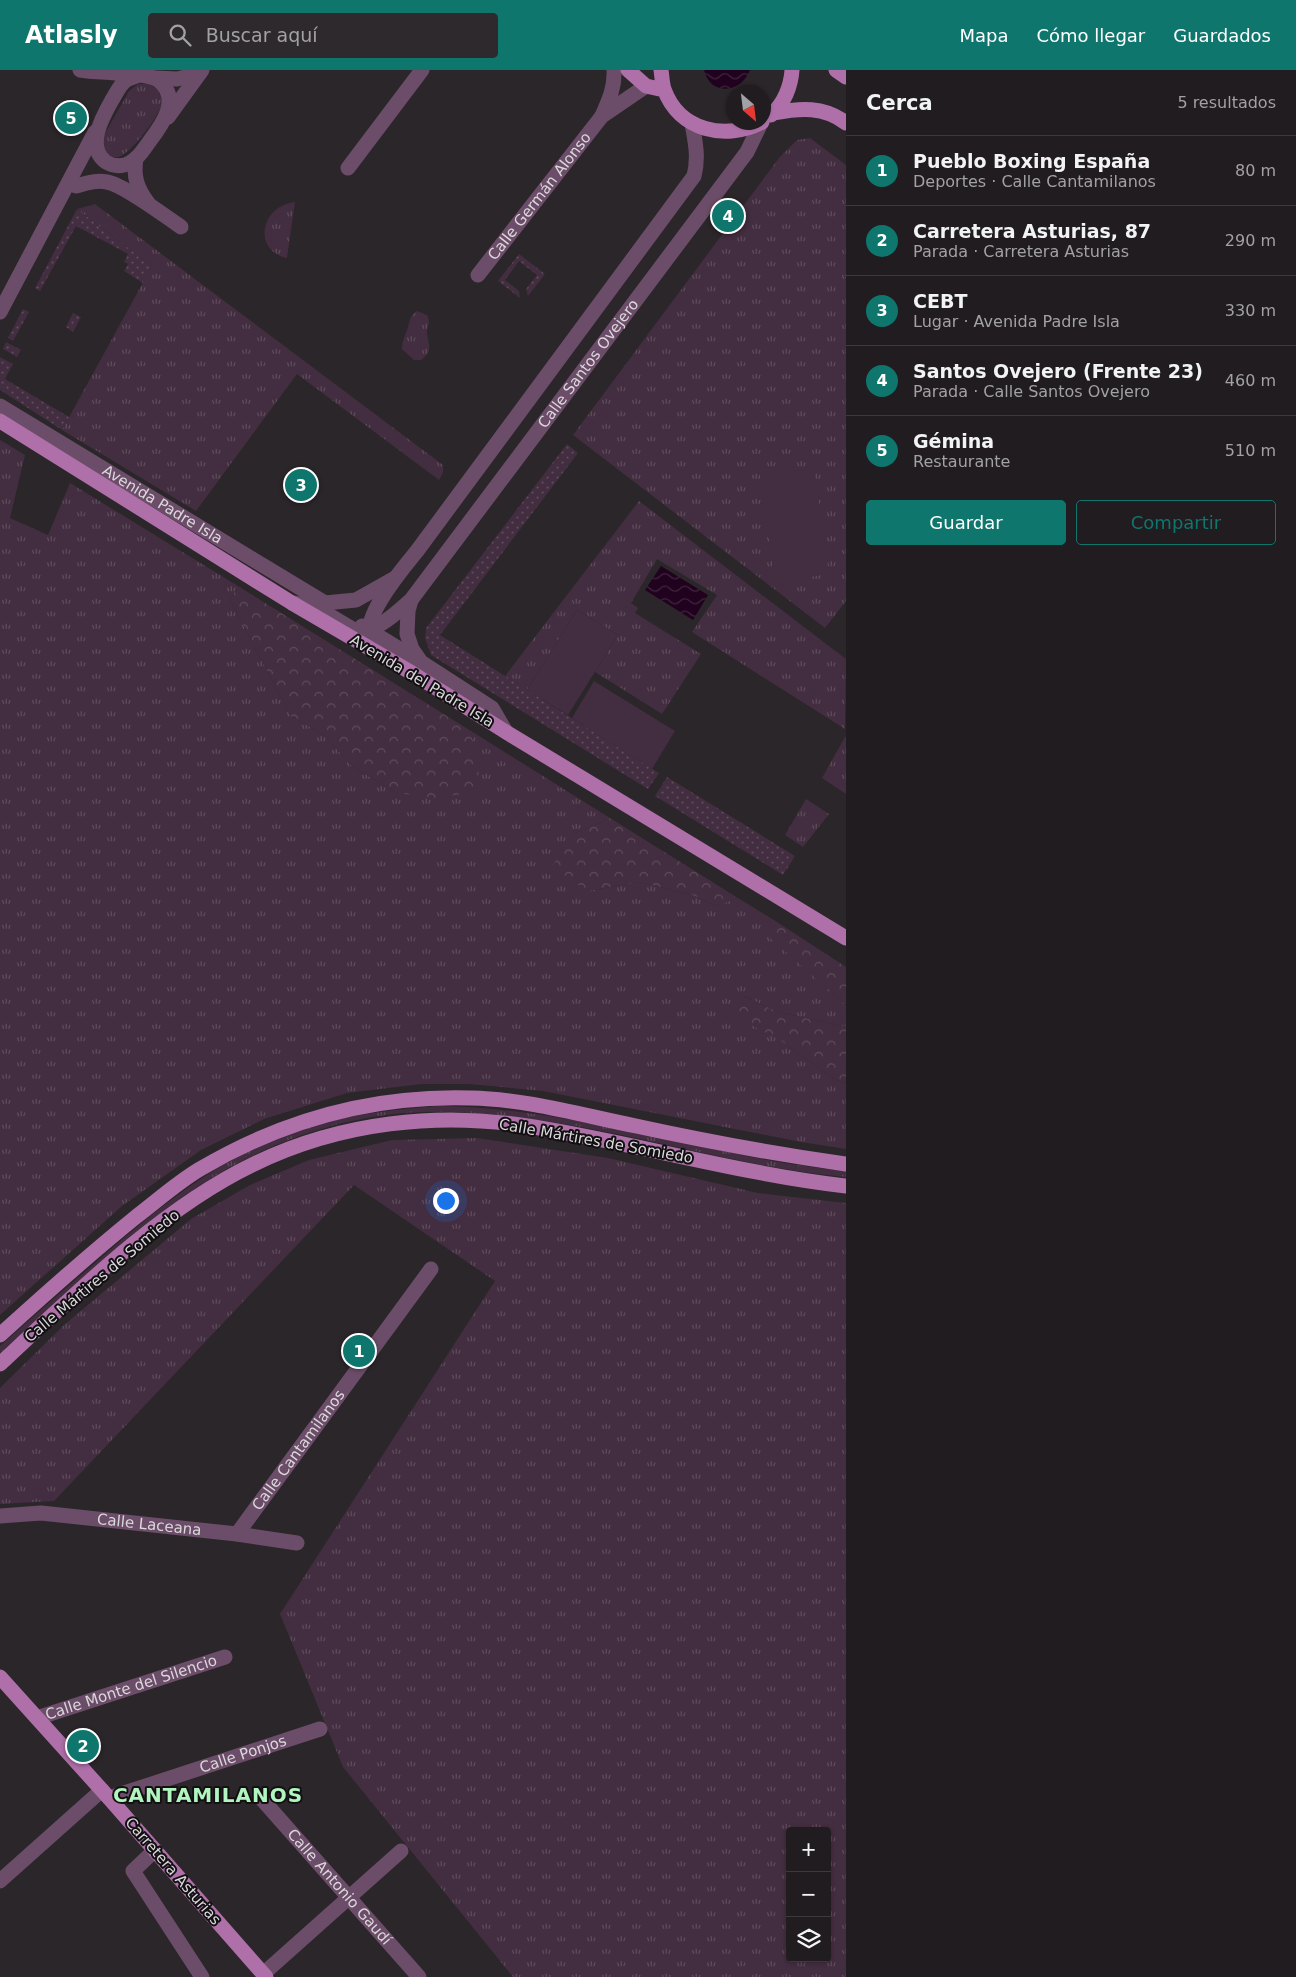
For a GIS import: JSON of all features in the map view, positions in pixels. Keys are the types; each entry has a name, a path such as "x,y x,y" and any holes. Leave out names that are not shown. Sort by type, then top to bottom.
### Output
{"main road":[{"path":"628,70 646,86 664,90"},
{"path":"661,70 664,90 675,109 692,123 709,130 728,133 746,130"},
{"path":"771,114 784,100 792,80 792,70"},
{"path":"836,70 846,77"},
{"path":"771,118 794,109 815,109 840,118 846,123"},
{"name":"Avenida del Padre Isla","path":"0,421 292,603 416,668 506,732 846,938"},
{"name":"Calle Mártires de Somiedo","path":"0,1334 109,1238 198,1170 248,1143 304,1120 338,1111 388,1102 430,1099 471,1098 531,1104 770,1153 846,1164"},
{"name":"Calle Mártires de Somiedo","path":"0,1364 60,1308 132,1246 203,1193 252,1164 312,1140 349,1131 383,1124 475,1120 598,1139 772,1175 846,1186"},
{"name":"Carretera Asturias","path":"3,1683 106,1794 265,1975"}],"street":[{"path":"80,70 177,79 201,72"},
{"path":"348,168 422,70"},
{"name":"Calle Germán Alonso","path":"478,276 602,116 615,82 614,70"},
{"path":"60,198 76,186 115,166 122,166 136,158 201,72"},
{"path":"0,312 123,83 139,75"},
{"path":"156,78 167,91 170,99 169,108 161,126"},
{"name":"Calle Germán Alonso","path":"602,116 646,86"},
{"path":"102,119 96,143 101,157 115,166"},
{"name":"Calle Santos Ovejero","path":"369,630 379,605 398,576 522,411 694,176 697,164 697,148 692,123"},
{"name":"Calle Santos Ovejero","path":"369,630 392,616 411,600 747,152 759,130"},
{"path":"136,158 135,179 139,190 152,207"},
{"path":"76,186 93,182 108,182 120,187 181,227"},
{"name":"Avenida Padre Isla","path":"0,406 330,603 369,630"},
{"name":"Calle Santos Ovejero","path":"330,603 356,600 398,576"},
{"name":"Calle Santos Ovejero","path":"411,600 408,611 407,634 416,668"},
{"path":"292,603 312,605 354,630 369,630 372,641 416,668"},
{"name":"Calle Cantamilanos","path":"236,1534 431,1269"},
{"name":"Calle Laceana","path":"0,1516 41,1513 236,1534 297,1543"},
{"name":"Calle Monte del Silencio","path":"37,1718 225,1657"},
{"name":"Calle Ponjos","path":"106,1794 320,1729"},
{"path":"0,1881 106,1794"},
{"name":"Calle Antonio Gaudí","path":"260,1797 347,1898 419,1977"},
{"path":"155,1850 133,1871 202,1977"},
{"path":"265,1975 400,1851"}],"green space":[{"path":"138,84 148,84 157,89 162,103 144,134 123,155 112,157 104,151 103,137 129,91"},
{"path":"810,138 846,165 846,601 825,628 573,435 779,158 797,140"},
{"path":"295,202 287,258 276,254 269,247 265,239 265,230 268,220 274,212 283,206"},
{"path":"95,204 443,465 443,472 439,480 297,374 196,511 62,430 152,266 77,209"},
{"path":"77,209 152,266 143,283 124,271 128,264 124,262 128,254 76,226 40,291 35,288"},
{"path":"519,254 545,274 528,296 526,289 537,275 519,261 505,280 519,291 520,298 498,281"},
{"path":"23,309 29,312 13,341 8,338"},
{"path":"417,311 427,315 429,322 427,331 429,350 421,360 414,360 402,349 411,318"},
{"path":"73,313 81,317 73,332 66,327"},
{"path":"6,342 21,350 17,357 3,349"},
{"path":"0,357 13,364 5,379 69,417 62,430 0,390"},
{"path":"0,440 25,455 10,518 48,535 70,483 238,586 230,600 291,716 325,736 352,766 397,793 481,791 471,731 610,818 573,834 587,891 640,882 695,896 716,906 738,898 777,922 771,938 846,1005 846,1027 778,1012 744,996 780,1040 834,1079 846,1084 846,1149 801,1142 543,1091 470,1084 421,1084 347,1093 264,1119 201,1150 122,1206 0,1315"},
{"path":"567,444 578,453 440,635 659,773 648,789 431,655 425,638 426,628"},
{"path":"814,468 829,574 775,582 760,475"},
{"path":"639,501 846,659 845,729 692,632 717,595 657,559 631,603 638,608 635,613 701,654 662,714 595,672 618,635 577,610 527,690 505,676"},
{"path":"238,586 471,731 482,791 435,798 397,793 352,766 325,736 291,716 230,600"},
{"path":"577,610 618,635 568,715 527,690"},
{"path":"594,681 675,731 652,769 572,718"},
{"path":"846,737 846,794 822,778"},
{"path":"667,777 795,856 783,875 655,796"},
{"path":"806,799 829,814 803,847 785,835"},
{"path":"610,818 738,898 716,906 695,896 640,882 587,891 552,866 573,834"},
{"path":"777,922 846,967 846,1005 770,938"},
{"path":"743,996 778,1012 846,1027 846,1084 834,1079 780,1040 731,1015"},
{"path":"439,1106 491,1109 542,1115 744,1156 846,1171 846,1177 778,1168 610,1132 512,1116 426,1112 373,1117 343,1123 314,1131 256,1154 202,1184 167,1208 0,1353 0,1346 119,1243 169,1202 223,1165 281,1136 312,1126 375,1113"},
{"path":"477,1138 608,1158 758,1193 846,1203 846,1977 513,1977 343,1767 280,1614 495,1281 354,1185 54,1501 0,1504 0,1388 65,1324 191,1219 250,1185 309,1160 392,1140"}],"water":[{"path":"704,70 750,70 740,84 726,85 726,89 712,84"},
{"path":"661,566 708,595 693,620 645,590"}],"place":[{"name":"Gémina","path":"71,118"},
{"name":"Santos Ovejero (Frente 23)","path":"728,216"},
{"name":"CEBT","path":"301,485"},
{"name":"Pueblo Boxing España","path":"359,1351"},
{"name":"Carretera Asturias, 87","path":"83,1746"}],"district":[{"name":"CANTAMILANOS","path":"208,1795"}]}
